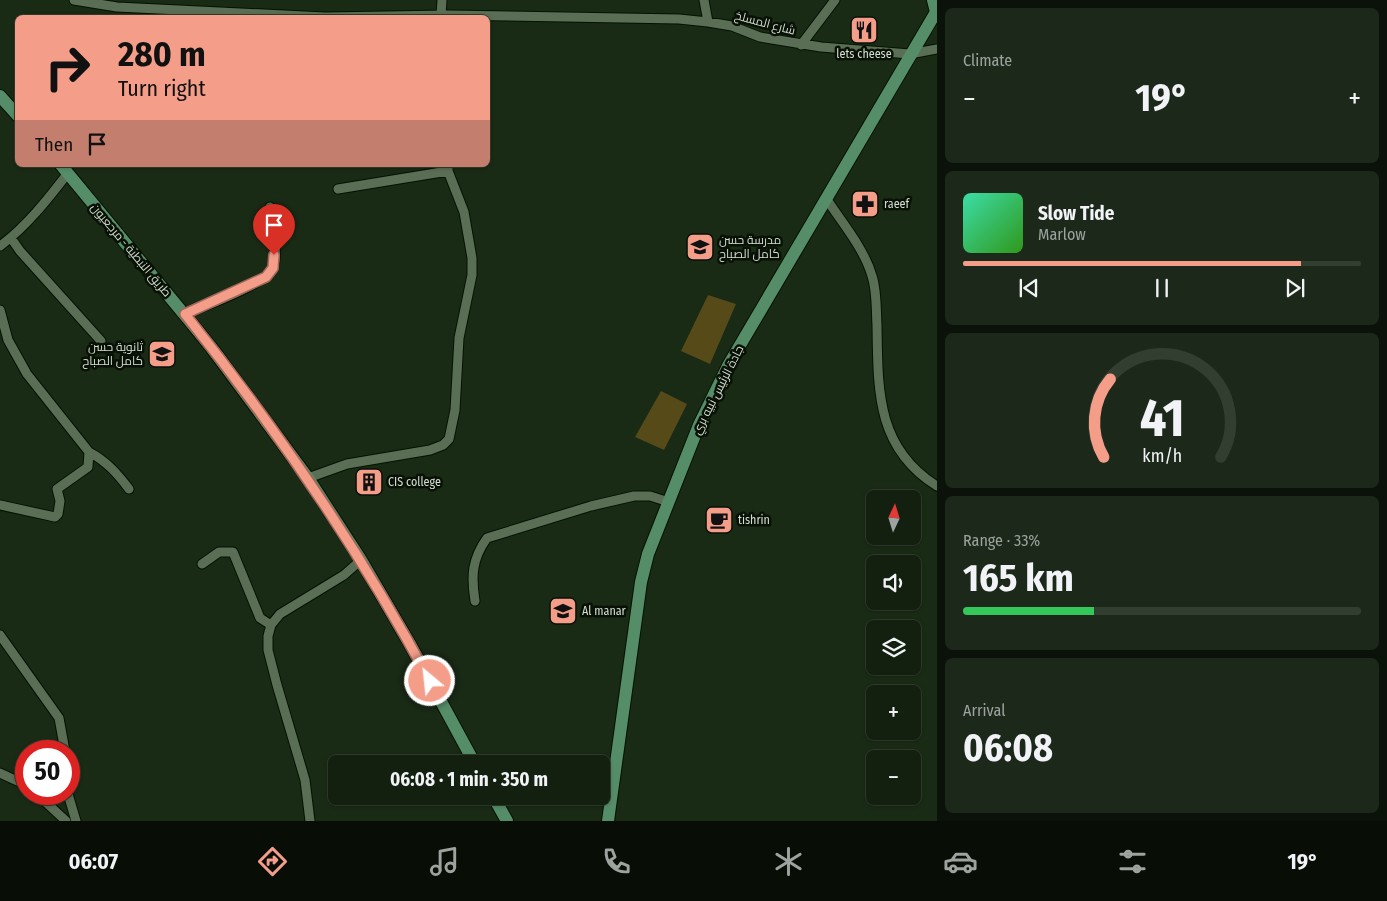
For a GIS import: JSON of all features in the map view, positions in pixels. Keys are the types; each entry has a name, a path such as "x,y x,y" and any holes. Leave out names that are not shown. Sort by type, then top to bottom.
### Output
{"main road":[{"name":"جادة الرئيس نبيه بري","path":"608,821 627,671 648,554 699,425 729,364 936,12 933,0"},
{"path":"0,96 15,113"},
{"name":"طريق النبطية - مرجعيون","path":"64,169 185,314 308,478 361,560 411,646 470,755"},
{"path":"498,805 507,821"}],"street":[{"name":"شارع المسلخ","path":"74,0 117,7 202,14 243,15"},
{"path":"442,0 446,15"},
{"path":"704,0 708,22"},
{"path":"801,44 835,0"},
{"name":"شارع المسلخ","path":"490,16 655,18 732,26 760,37 801,44 910,54 937,49"},
{"path":"308,478 347,464 430,450 443,445 450,439 455,410 459,338 472,275 472,258 464,212 448,168 338,189"},
{"path":"0,246 11,238 64,169"},
{"path":"826,198 864,256 873,278 880,402 885,423 910,465 937,486"},
{"path":"185,314 266,277 273,268 274,255 270,207"},
{"path":"11,238 20,251 100,341"},
{"path":"0,310 8,340 27,374 88,452 101,458 114,469 129,489"},
{"path":"0,505 55,518 58,514 59,505 57,489 88,467 88,452"},
{"path":"475,600 473,567 477,551 487,538 591,506 634,496 650,496 669,502"},
{"path":"202,564 219,552 233,552 260,618 271,624"},
{"path":"310,821 305,780 268,650 268,636 271,624 280,614 344,575 361,560"},
{"path":"0,635 59,718 63,740"},
{"path":"0,773 15,780"},
{"path":"49,805 66,821"},
{"path":"71,805 76,821"}],"shaded area":[{"path":"708,295 736,304 710,364 681,351"},
{"path":"661,391 687,404 664,450 635,437"}],"place":[{"name":"lets cheese","path":"864,30"},
{"name":"raeef","path":"865,204"},
{"name":"مدرسة حسن كامل الصباح","path":"700,247"},
{"name":"ثانوية حسن كامل الصباح","path":"162,354"},
{"name":"CIS college","path":"369,482"},
{"name":"tishrin","path":"719,520"},
{"name":"Al manar","path":"563,611"}],"route":[{"path":"274,255 273,268 266,277 185,314 308,478 361,560 430,681"}]}
